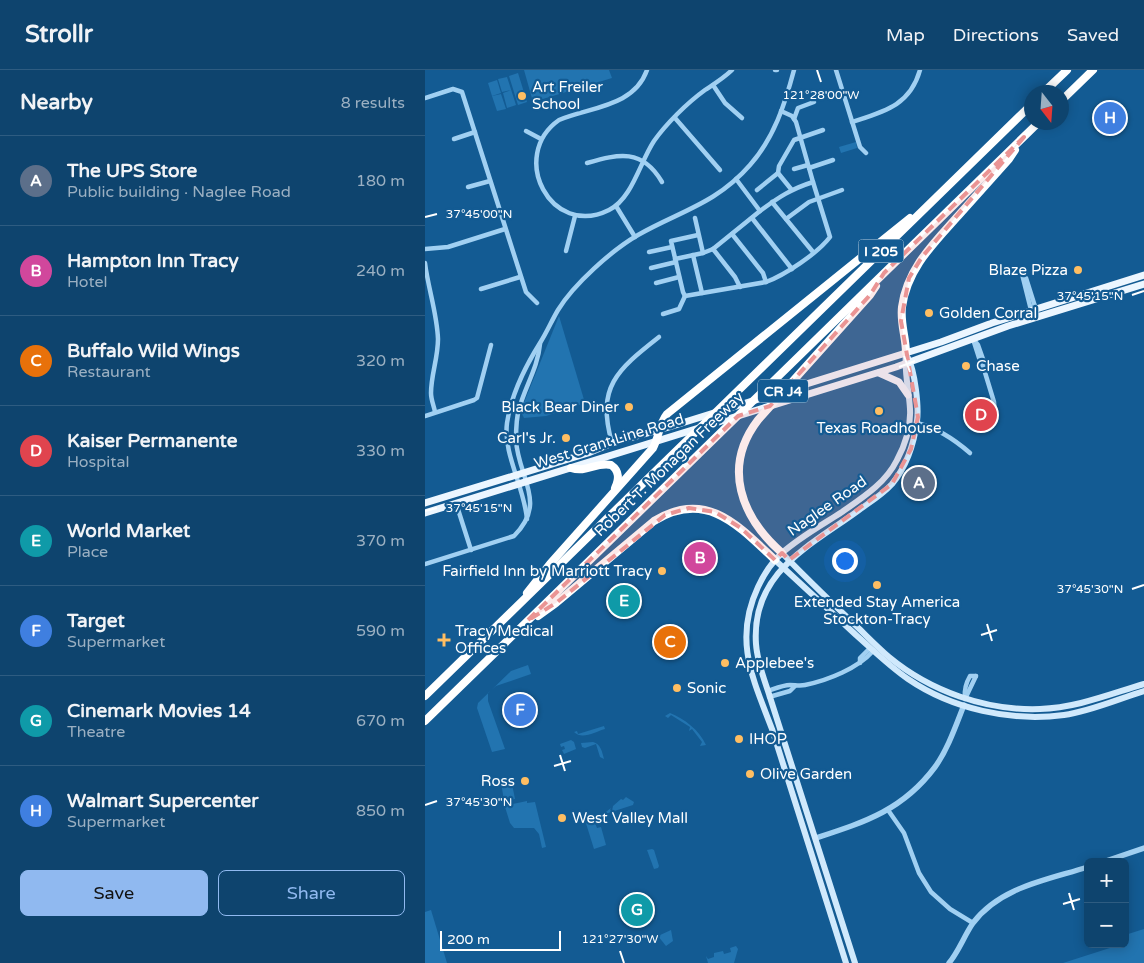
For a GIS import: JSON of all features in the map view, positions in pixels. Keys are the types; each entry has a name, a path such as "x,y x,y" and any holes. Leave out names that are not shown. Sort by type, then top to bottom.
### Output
{"highway":[{"path":"1051,85 1067,70"},
{"path":"1069,92 1093,70"},
{"name":"Robert T. Monagan Freeway","path":"425,696 1024,112"},
{"name":"Robert T. Monagan Freeway","path":"425,721 1031,130"},
{"path":"905,352 901,328 902,307 913,270 928,250 1009,159 1024,137"},
{"path":"517,606 538,577 643,460 657,441 662,422 671,411 907,220 928,206"},
{"path":"782,553 754,521 741,493 739,478 741,455 748,435 755,423 870,295 884,273"},
{"path":"571,468 580,471 597,465 611,465 617,472 618,477 613,492"},
{"path":"527,621 556,603 654,521 678,510 698,508 723,516 741,528 775,560"}],"main road":[{"name":"West Grant Line Road","path":"425,513 878,373 973,339 1034,313 1144,275"},
{"name":"West Grant Line Road","path":"425,503 905,352 1034,313 1144,284"},
{"name":"Naglee Road","path":"855,963 769,694 756,645 757,619 767,590 775,575 789,560 877,498 892,484 904,464 911,449 917,423 918,405 905,352"},
{"name":"Naglee Road","path":"847,963 772,729 758,694 745,640 754,594 762,577 775,560 782,553 866,495 885,478 896,463 906,436 909,421 907,363"},
{"path":"878,373 899,382 908,395"},
{"path":"601,459 609,451 612,443"},
{"path":"782,553 896,663 965,702 1000,707 1041,709 1086,702 1144,684"},
{"path":"775,560 872,650 909,680 934,694 999,714 1044,717 1079,712 1144,691"}],"street":[{"path":"647,70 639,85 625,98 559,120 541,139 536,162 543,188 545,194 565,212 575,216 592,216 601,214 616,206 629,190 654,141 690,102 732,70"},
{"path":"425,564 514,536 521,529 527,519 523,483 508,446 507,422 516,390 533,353 567,298 604,260 635,237 664,221 703,204 724,190 761,152 773,133 794,70"},
{"path":"836,70 860,147 866,153"},
{"path":"851,122 881,113 900,102 915,84 920,70"},
{"path":"713,85 725,104 742,118"},
{"path":"425,98 456,89 462,92 520,277 526,292 537,303"},
{"path":"685,296 767,282 782,276 830,238 794,119 798,108 814,102"},
{"path":"781,111 794,119"},
{"path":"675,118 720,170"},
{"path":"757,190 778,173 779,166 795,140 823,130"},
{"path":"527,131 541,139"},
{"path":"454,138 475,132"},
{"path":"587,163 612,156 630,156 649,164 661,182"},
{"path":"794,169 833,160"},
{"path":"778,173 791,189"},
{"path":"736,179 760,211"},
{"path":"468,187 490,181"},
{"path":"651,268 713,249 791,189 813,182"},
{"path":"786,219 809,202 842,190"},
{"path":"772,202 813,252"},
{"path":"616,206 635,237"},
{"path":"566,251 575,216"},
{"path":"695,218 703,253"},
{"path":"751,218 792,269"},
{"path":"425,249 448,246 505,229"},
{"path":"732,234 763,273 767,282"},
{"path":"663,314 679,309 685,296 671,241 698,235"},
{"path":"649,252 672,247"},
{"path":"713,249 740,286"},
{"path":"693,255 702,293"},
{"path":"425,263 436,319 438,340 437,362 431,394 435,412"},
{"path":"1022,274 1026,278 1034,313 1022,274"},
{"path":"481,289 520,277"},
{"path":"656,283 679,277"},
{"path":"612,443 606,411 612,384 617,374 628,362 659,337"},
{"path":"973,339 984,362 983,366 994,402 995,413"},
{"path":"520,474 516,442 518,412 539,356 540,343"},
{"path":"425,416 474,400 479,394 491,345"},
{"path":"917,423 943,433 970,453"},
{"path":"456,503 471,550"},
{"path":"769,694 790,690 795,686 808,684 853,668 860,662 860,658 872,650"},
{"path":"816,838 868,820 888,810 907,795 935,766 949,742 965,702 971,684 976,676 970,676 966,683 964,691 965,702"},
{"path":"888,810 904,833 919,873 931,892 950,909 973,923"},
{"path":"1115,858 1144,848"},
{"path":"949,963 963,944 973,923 984,910 1007,893 1084,867"}],"highlighted area":[{"path":"1024,137 922,257 909,278 901,321 918,417 911,449 892,484 789,560 782,553 775,560 741,528 715,512 689,508 665,515 556,603 527,621 738,416 770,406 870,295 884,273"}],"shaded area":[{"path":"524,70 609,70 612,78 533,102"},
{"path":"518,73 527,102 518,105 509,76"},
{"path":"507,77 516,105 507,108 503,93 511,90 502,92 498,79"},
{"path":"497,80 501,93 492,96 488,83"},
{"path":"501,94 506,109 497,111 492,96"},
{"path":"856,142 857,148 841,153 839,147"},
{"path":"559,316 585,403 546,416 524,418 521,412 523,405"},
{"path":"528,665 531,674 496,686 491,690 511,671"},
{"path":"488,693 488,701 505,749 492,752 477,708 478,703"},
{"path":"670,713 681,718 691,726 706,745 700,746 702,742 692,729 689,731 690,727 671,715 668,718 665,716"},
{"path":"604,726 605,729 589,735 581,735 577,734 574,732 577,731 578,734"},
{"path":"571,740 574,742 576,749 564,754 562,750 565,749 564,746 561,747 560,744"},
{"path":"581,743 596,743 599,746 604,759 600,757 596,744 585,748 582,747"},
{"path":"511,779 515,799 504,801 501,782"},
{"path":"626,797 634,802 633,805 602,815 611,808 610,810 612,811 613,806"},
{"path":"527,801 527,803 535,802 546,847 542,848 539,834 534,828 514,828 510,823 505,807"},
{"path":"588,816 592,821 594,820 597,828 601,827 606,845 594,849 584,817"},
{"path":"652,849 659,866 654,869 647,850"},
{"path":"431,910 447,963 425,963 425,912"},
{"path":"1144,929 1144,963 1063,963 1110,948 1129,948 1129,934"},
{"path":"671,930 673,941 666,946 658,936"},
{"path":"736,946 738,949 734,963 708,963 706,956 708,959 714,957 714,953 723,951 724,954 731,952 730,948"}],"place":[{"name":"Art Freiler School","path":"522,96"},
{"name":"Walmart Supercenter","path":"1110,118"},
{"name":"Blaze Pizza","path":"1078,270"},
{"name":"Golden Corral","path":"929,313"},
{"name":"Chase","path":"966,366"},
{"name":"Black Bear Diner","path":"629,407"},
{"name":"Texas Roadhouse","path":"879,411"},
{"name":"Kaiser Permanente","path":"981,415"},
{"name":"Carl's Jr.","path":"566,438"},
{"name":"The UPS Store","path":"919,483"},
{"name":"Hampton Inn Tracy","path":"700,558"},
{"name":"Fairfield Inn by Marriott Tracy","path":"662,571"},
{"name":"Extended Stay America Stockton-Tracy","path":"877,585"},
{"name":"World Market","path":"624,601"},
{"name":"Tracy Medical Offices","path":"444,640"},
{"name":"Buffalo Wild Wings","path":"670,642"},
{"name":"Applebee's","path":"725,663"},
{"name":"Sonic","path":"677,688"},
{"name":"Target","path":"520,710"},
{"name":"IHOP","path":"739,739"},
{"name":"Olive Garden","path":"750,774"},
{"name":"Ross","path":"525,781"},
{"name":"West Valley Mall","path":"562,818"},
{"name":"Cinemark Movies 14","path":"637,910"}]}
